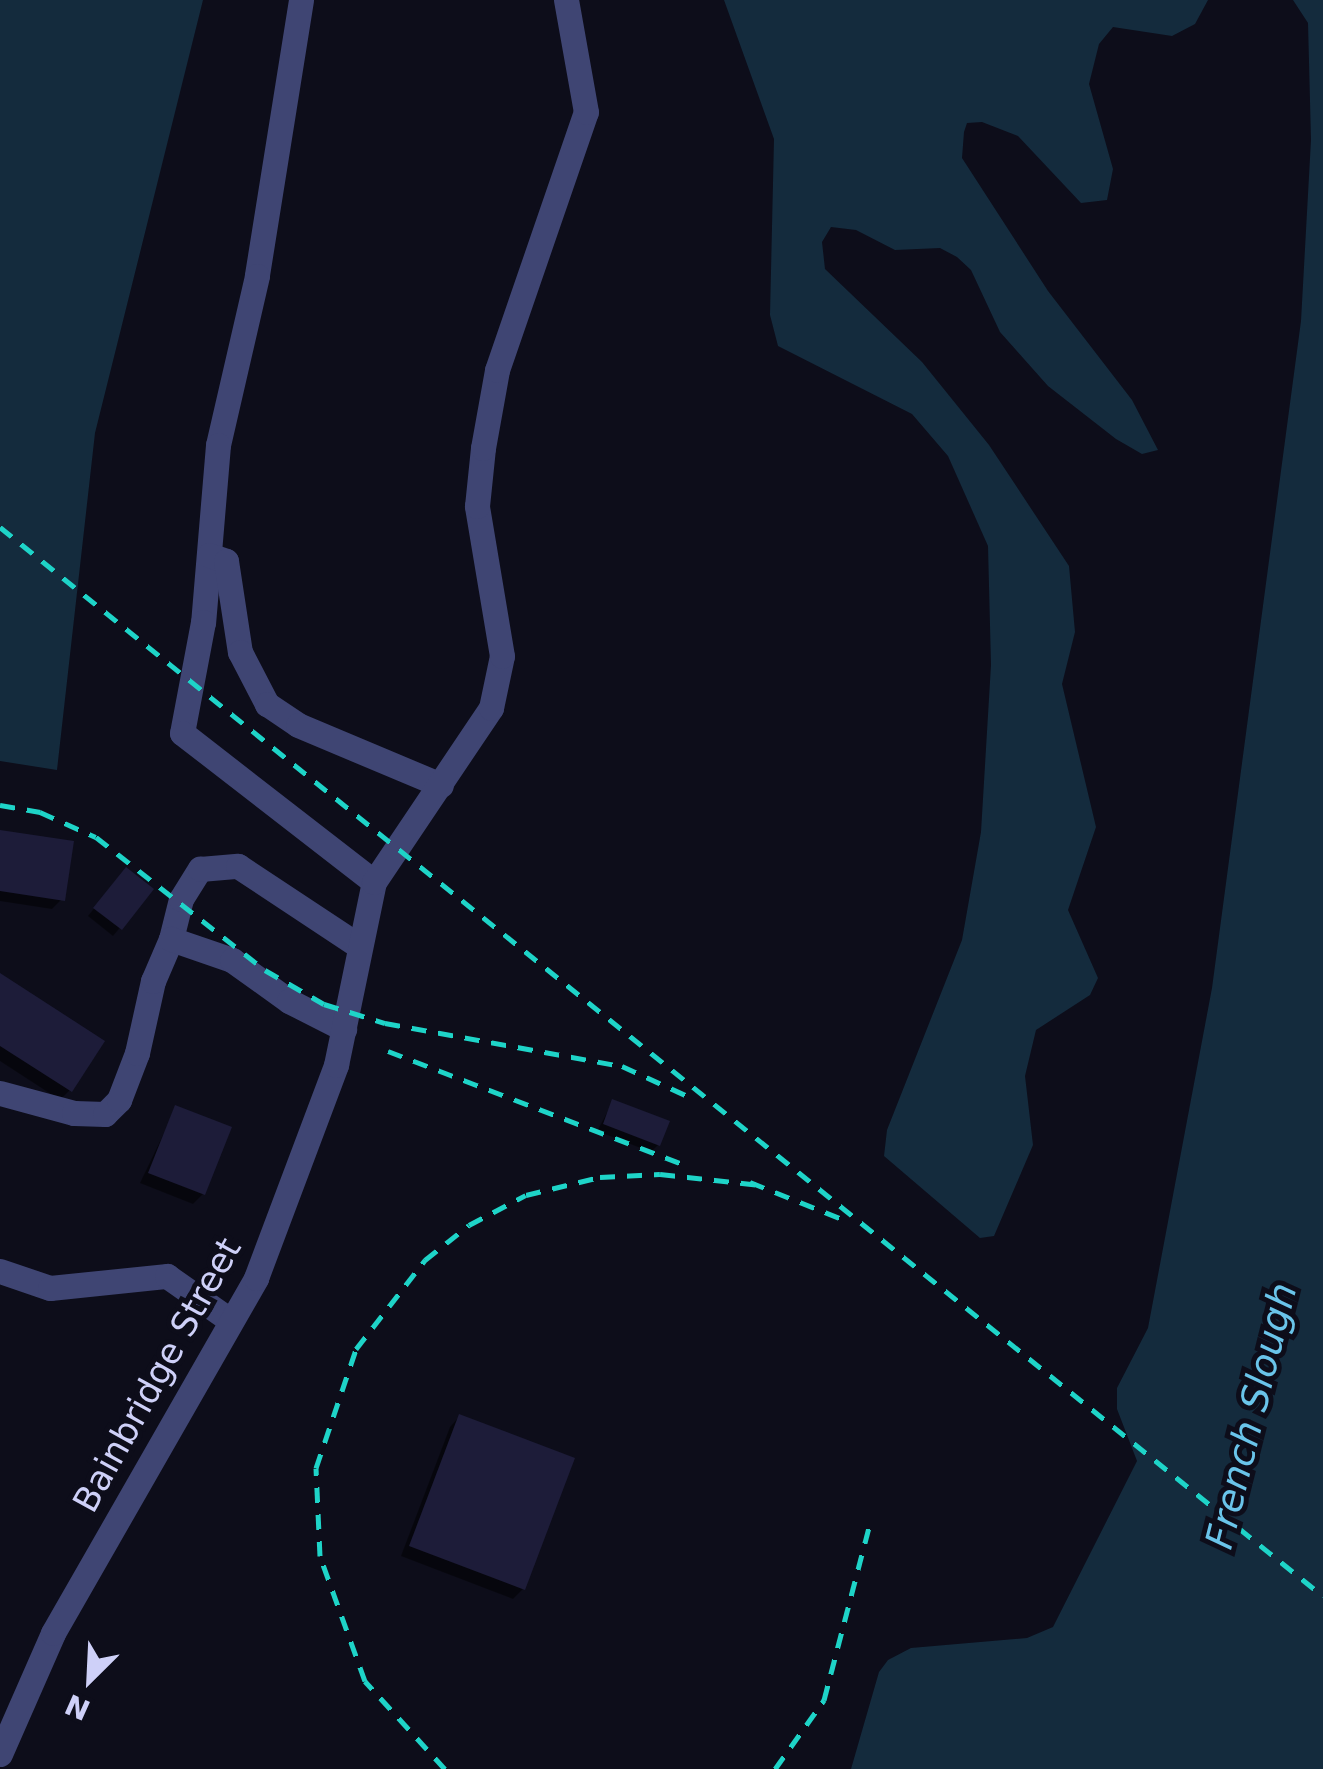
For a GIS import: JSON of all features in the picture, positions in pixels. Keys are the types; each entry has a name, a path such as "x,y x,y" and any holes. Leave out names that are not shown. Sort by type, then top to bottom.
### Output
{"street":[{"path":"302,0 257,276 218,445 209,555 182,733 374,882"},
{"name":"Bainbridge Street","path":"0,1754 52,1633 256,1278 344,1030 374,882 479,730 499,682 502,631 477,506 497,370 586,112 566,0"},
{"path":"209,555 226,561 240,652 267,704 298,726 441,786"},
{"path":"0,1094 74,1113 105,1114 118,1100 137,1053 153,982 181,900 200,868 238,866 359,946"},
{"path":"171,938 232,960 289,1001 344,1030"},
{"path":"0,1271 50,1288 167,1276 231,1321"}],"water":[{"path":"0,0 203,0 95,433 57,770 0,761"},
{"path":"724,0 1208,0 1195,24 1172,36 1113,27 1099,44 1089,84 1113,169 1107,200 1081,203 1018,136 982,122 967,123 964,132 962,158 1048,291 1132,400 1158,450 1142,454 1116,439 1048,386 1000,332 971,270 957,257 940,248 895,250 856,230 831,227 822,242 825,269 922,362 989,445 1069,566 1075,632 1062,684 1096,827 1068,910 1098,978 1090,995 1036,1030 1025,1076 1033,1145 994,1236 980,1238 884,1156 887,1130 962,940 981,832 991,665 988,546 948,456 912,414 778,346 770,315 774,139"},
{"name":"French Slough","path":"1293,0 1323,0 1323,1769 851,1769 879,1672 888,1660 911,1648 1027,1638 1053,1627 1137,1461 1117,1409 1117,1388 1148,1328 1212,988 1301,321 1311,140 1308,23"}],"building":[{"path":"0,830 74,841 65,901 0,891"},
{"path":"126,867 154,889 122,930 93,908"},
{"path":"0,973 105,1041 72,1092 0,1046"},
{"path":"612,1099 670,1121 660,1146 603,1124"},
{"path":"175,1105 232,1127 205,1195 148,1173"},
{"path":"459,1414 575,1458 525,1590 409,1546"}],"railway":[{"path":"0,527 1323,1596"},
{"path":"0,805 40,812 96,837 265,970 324,1004 385,1023 622,1066 694,1099"},
{"path":"388,1051 687,1166"},
{"path":"445,1769 365,1681 320,1556 316,1468 356,1349 425,1260 469,1225 526,1195 600,1177 660,1174 760,1185"},
{"path":"750,1182 847,1221"},
{"path":"775,1769 824,1700 870,1523"}]}
